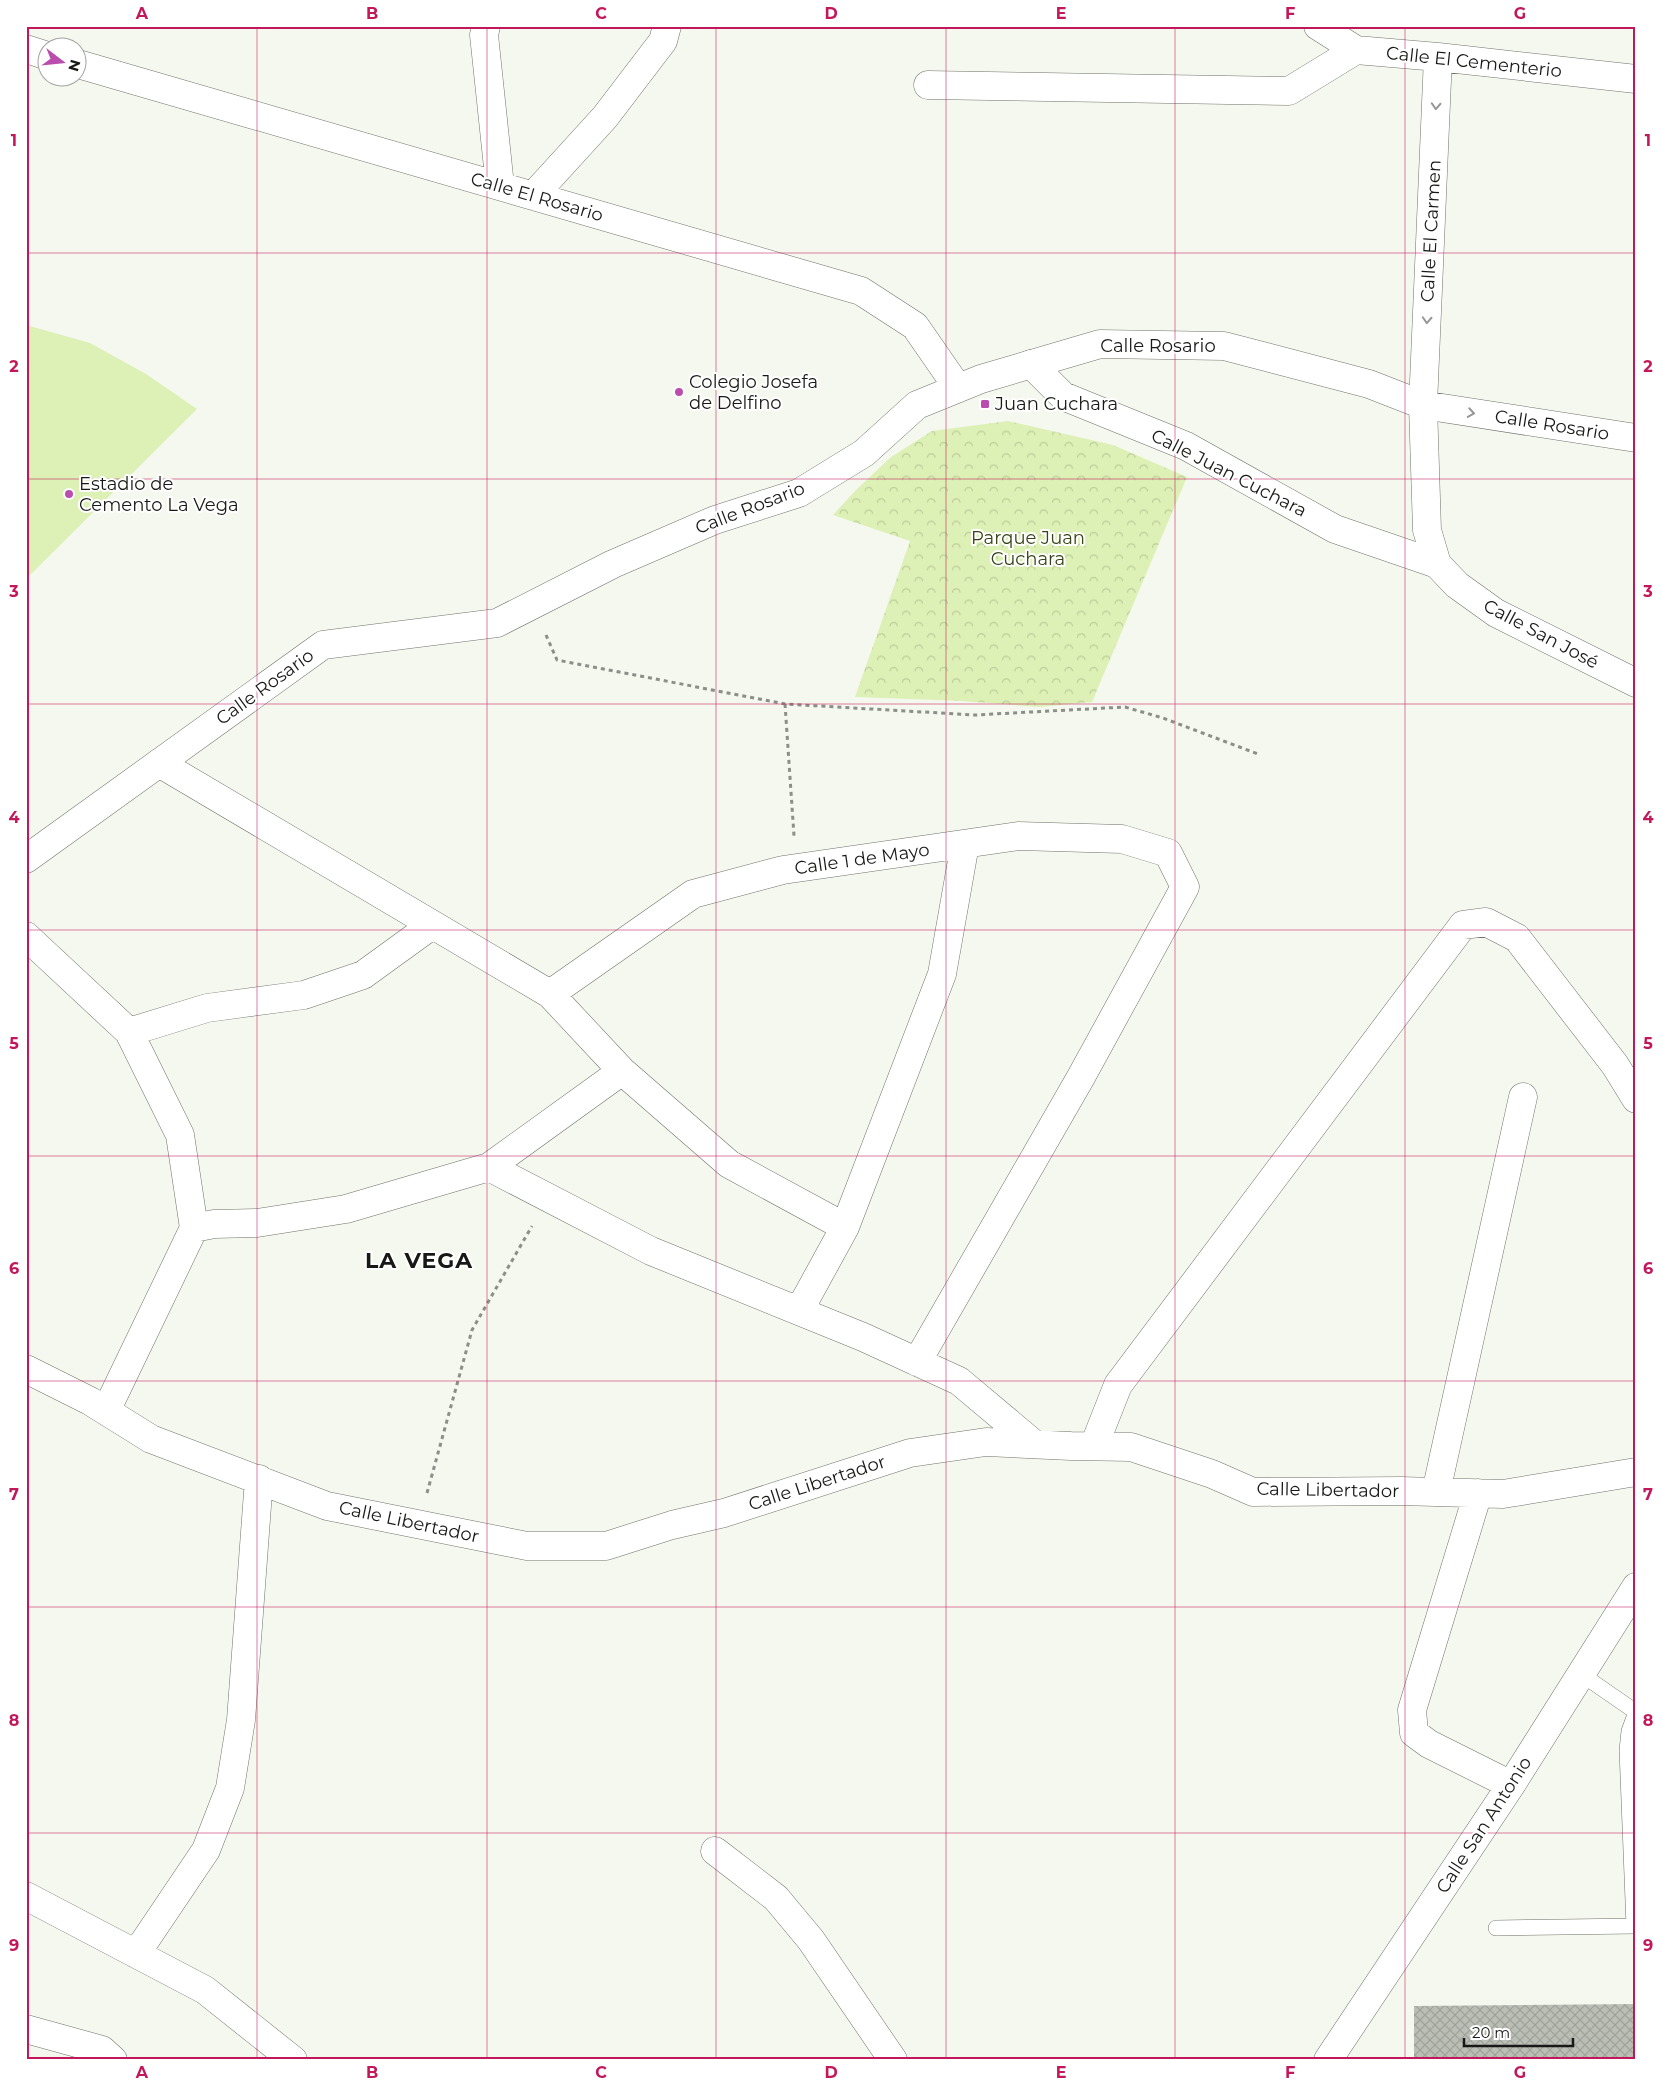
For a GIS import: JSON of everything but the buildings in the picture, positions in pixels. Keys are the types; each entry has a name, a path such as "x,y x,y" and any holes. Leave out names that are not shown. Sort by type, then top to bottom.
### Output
{"street":[{"path":"486,26 484,35 500,186"},
{"path":"533,196 605,117 663,41 667,26"},
{"name":"Calle El Cementerio","path":"1318,26 1356,50 1636,79"},
{"path":"928,86 1289,91 1356,50"},
{"name":"Calle El Carmen","path":"1423,405 1438,57"},
{"name":"Calle El Rosario","path":"88,67 861,290 915,326 958,388"},
{"name":"Calle Rosario","path":"26,859 323,645 497,623 613,564 716,520 799,494 864,453 917,405 958,388 1100,344 1224,346 1369,384 1423,405 1636,438"},
{"name":"Calle Juan Cuchara","path":"1031,364 1063,396 1186,446 1335,529 1437,564"},
{"name":"Calle San José","path":"1423,405 1427,530 1437,564 1457,585 1496,613 1636,683"},
{"path":"159,763 550,994 622,1071 729,1164 845,1227"},
{"name":"Calle 1 de Mayo","path":"550,994 693,894 796,868 1018,836 1122,839 1168,854 1185,887 1081,1077 917,1362"},
{"path":"799,1311 845,1227 942,974 965,844"},
{"path":"1094,1446 1118,1385 1463,925 1486,922 1518,938 1615,1065 1636,1099"},
{"path":"129,1032 207,1008 304,995 362,975 432,925"},
{"path":"26,936 129,1032 180,1135 194,1228 106,1411"},
{"path":"194,1228 214,1224 256,1223 346,1209 489,1167 622,1071"},
{"path":"1436,1492 1523,1097"},
{"path":"489,1167 651,1251 799,1311 959,1381 1034,1444"},
{"name":"Calle Libertador","path":"26,1369 106,1411 151,1438 327,1506 527,1546 606,1546 672,1524 724,1513 910,1453 986,1442 1130,1447 1212,1474 1253,1492 1503,1494 1636,1472"},
{"path":"136,1954 206,1850 230,1788 241,1720 259,1479"},
{"path":"1478,1493 1412,1710 1414,1732 1429,1744 1511,1785"},
{"name":"Calle San Antonio","path":"1328,2060 1511,1785 1636,1587"},
{"path":"714,1851 776,1898 811,1940 893,2060"},
{"path":"26,1896 205,1990 293,2060"},
{"path":"26,2029 102,2050 113,2060"}],"lane":[{"path":"1496,1928 1635,1926 1627,1750 1629,1731 1636,1712 1581,1674"}],"path":[{"path":"533,605 557,660 785,704 975,715 1125,707 1163,718 1258,754"},
{"path":"785,704 796,868"},
{"path":"418,1525 472,1330 549,1198"}],"green space":[{"name":"Estadio de Cemento La Vega","path":"26,325 90,343 146,374 197,409 26,579"},
{"name":"Parque Juan Cuchara","path":"1008,421 1113,445 1187,477 1092,702 1039,707 962,701 855,697 910,541 833,515 891,457 932,431"}],"place":[{"name":"Colegio Josefa de Delfino","path":"679,392"},
{"name":"Juan Cuchara","path":"985,404"},
{"name":"Estadio de Cemento La Vega","path":"69,494"}],"district":[{"name":"LA VEGA","path":"419,1260"}]}
